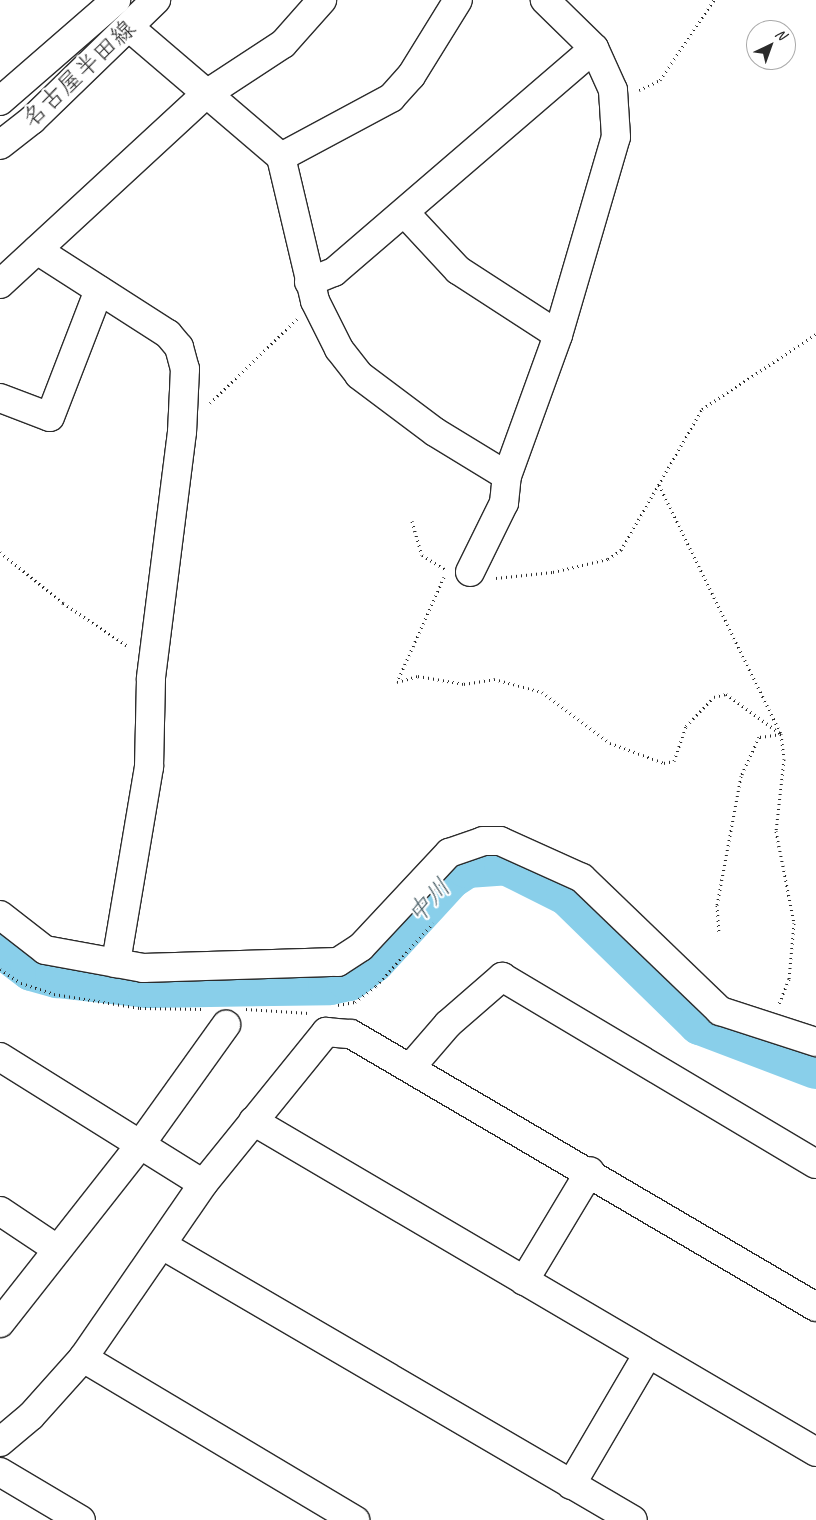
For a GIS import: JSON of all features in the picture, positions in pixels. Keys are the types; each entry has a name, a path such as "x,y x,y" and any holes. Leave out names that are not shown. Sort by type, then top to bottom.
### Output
{"street":[{"name":"名古屋半田線","path":"0,101 116,0"},
{"name":"名古屋半田線","path":"0,145 130,28 156,0"},
{"path":"0,284 205,95 282,44 322,0"},
{"path":"281,157 391,98 411,76 458,0"},
{"path":"459,571 504,503 507,476 558,335 616,137 614,96 594,48 544,0"},
{"path":"130,28 205,95 281,157 312,291 339,349 359,376 435,432 507,476"},
{"path":"312,291 405,213 594,48"},
{"path":"405,213 458,270 558,335"},
{"path":"37,250 168,334 179,347 185,369 182,432 151,679 149,767 116,963"},
{"path":"0,398 50,417 99,290"},
{"path":"0,915 45,950 143,968 338,962 361,947 449,852 483,841 500,841 582,878 720,1011 816,1042"},
{"path":"410,1068 448,1024 502,977 816,1164"},
{"path":"0,1323 140,1145 227,1015"},
{"path":"0,1442 31,1416 83,1358 203,1184 326,1032 351,1034 590,1171 816,1306"},
{"path":"0,1057 203,1184"},
{"path":"253,1120 816,1452"},
{"path":"524,1281 590,1171"},
{"path":"0,1211 57,1249"},
{"path":"162,1246 633,1520"},
{"path":"571,1485 648,1354"},
{"path":"83,1358 356,1520"},
{"path":"0,1472 81,1520"}],"path":[{"path":"614,96 660,80 714,0"},
{"path":"207,405 312,291"},
{"path":"412,521 422,555 459,571 491,579 553,572 608,559 634,532 702,409 816,334"},
{"path":"659,484 781,734 784,759 776,831 794,923 789,978 770,1028"},
{"path":"0,552 63,603 124,640 142,674 151,679"},
{"path":"459,571 396,682 418,676 464,684 494,679 542,692 610,743 664,763 674,761 686,726 714,697 726,694 781,734"},
{"path":"719,934 717,905 741,776 759,737 781,734"},
{"path":"333,1005 355,1002 376,986 433,922"},
{"path":"0,969 22,983 54,994 140,1008 227,1015 301,1009 320,1022 326,1032"}],"waterway":[{"name":"中川","path":"0,945 32,969 57,976 148,986 330,983 349,979 373,961 450,877 467,866 506,863 568,894 700,1023 816,1067"}]}
